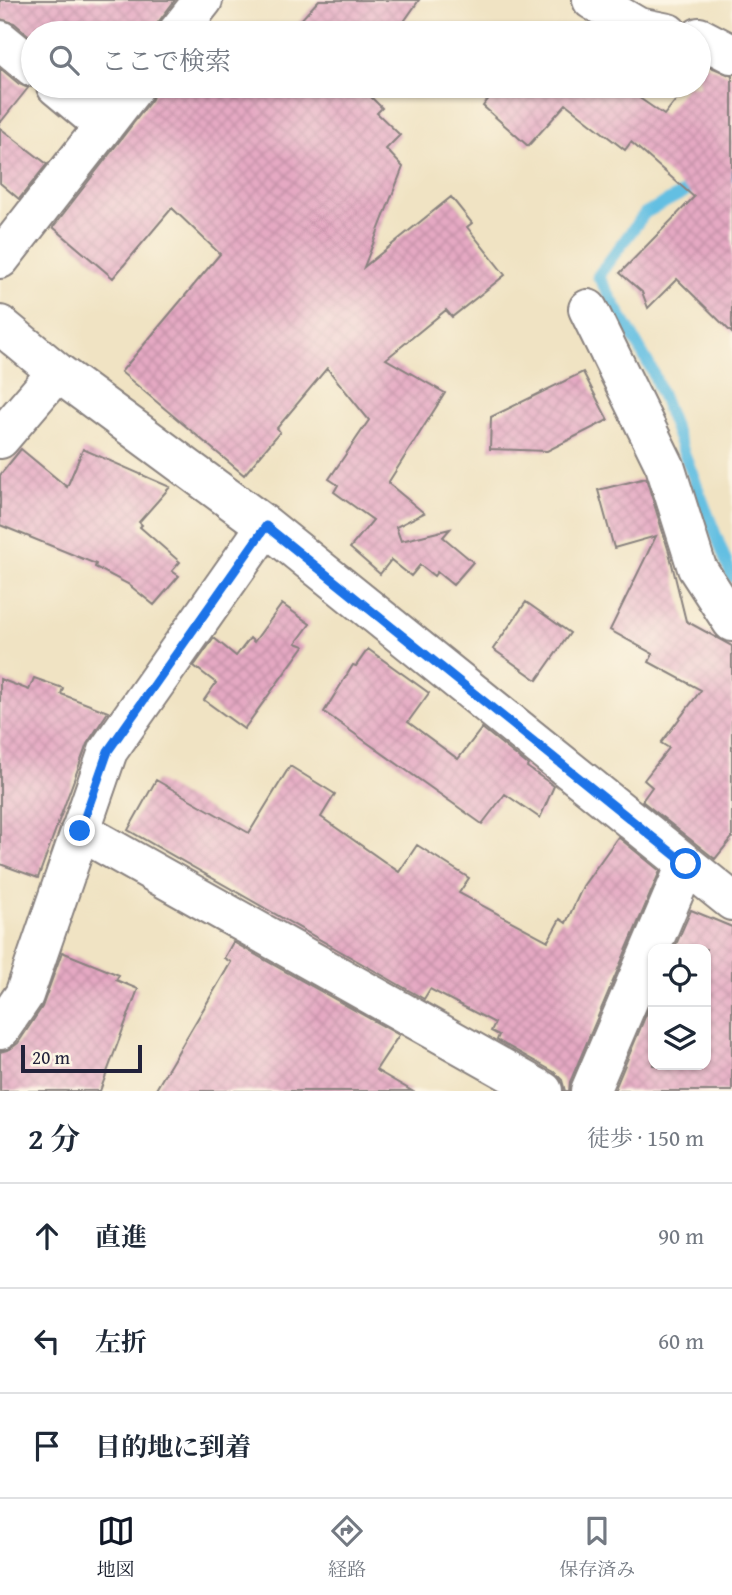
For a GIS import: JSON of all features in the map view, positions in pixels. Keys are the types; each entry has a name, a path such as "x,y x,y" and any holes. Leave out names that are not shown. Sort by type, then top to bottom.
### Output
{"street":[{"path":"186,21 203,0"},
{"path":"593,0 628,21"},
{"path":"0,40 21,57"},
{"path":"711,43 732,54"},
{"path":"70,98 104,126"},
{"path":"0,259 126,98"},
{"path":"588,309 665,466 697,568 732,622"},
{"path":"0,325 57,372 266,526 732,901"},
{"path":"0,439 57,372"},
{"path":"0,1030 24,995 108,751 266,526"},
{"path":"80,831 543,1091"},
{"path":"590,1091 686,864"}],"building":[{"path":"0,0 175,0 159,21 21,21 21,29 14,23 0,19"},
{"path":"319,0 419,0 404,21 300,21"},
{"path":"711,67 732,76 732,333 677,279 648,308 642,292 620,273 694,197 631,142 625,150 566,104 528,146 483,106 489,98 639,98 664,115 677,98 711,98"},
{"path":"0,68 21,85 21,97 0,123"},
{"path":"372,98 382,108 377,113 400,135 386,149 403,167 364,267 451,197 472,223 467,227 505,275 452,317 446,310 386,359 445,393 388,483 424,513 396,527 401,541 450,529 443,537 473,562 453,585 437,572 434,576 420,565 411,576 391,560 380,574 350,548 373,520 334,492 338,485 329,479 369,420 327,368 277,428 280,432 244,475 121,372 220,254 172,208 113,278 53,227 152,99"},
{"path":"0,128 47,164 19,199 0,183"},
{"path":"583,372 608,420 547,451 490,449 491,417"},
{"path":"21,449 67,487 83,449 170,487 139,522 142,525 140,527 180,562 172,571 179,576 154,605 128,584 95,567 96,564 0,525 0,475"},
{"path":"646,478 669,552 686,621 732,646 732,838 715,859 642,801 652,787 644,780 669,748 661,743 701,690 649,662 653,654 610,630 656,536 614,548 598,490"},
{"path":"526,602 570,633 537,680 493,649"},
{"path":"282,604 310,624 296,643 304,646 244,729 204,700 216,683 194,666 214,638 236,656 250,638 254,642"},
{"path":"368,649 429,693 408,722 458,759 482,728 528,765 527,767 554,786 540,818 505,794 482,824 324,712 353,665 356,666"},
{"path":"34,678 63,688 61,694 108,712 87,744 38,878 0,864 0,679 29,690"},
{"path":"290,766 335,794 321,817 399,872 417,845 469,878 459,893 548,941 560,919 566,923 583,886 618,837 660,871 570,1082 569,1091 565,1091 562,1080 554,1072 497,1040 499,1035 491,1031 495,1023 430,989 424,999 128,830 156,780 249,833"},
{"path":"691,910 732,927 732,1091 614,1091 648,1010 648,1070 711,1070 711,944 676,944"},
{"path":"233,942 399,1035 376,1070 412,1091 155,1091 231,962 224,958"},
{"path":"62,952 119,975 116,980 138,989 100,1091 0,1091 0,1052 18,1043 42,1007"}],"waterway":[{"path":"732,175 696,186 645,213 598,276 652,370 732,577"}],"route":[{"path":"80,831 108,751 266,526 686,864"}]}
